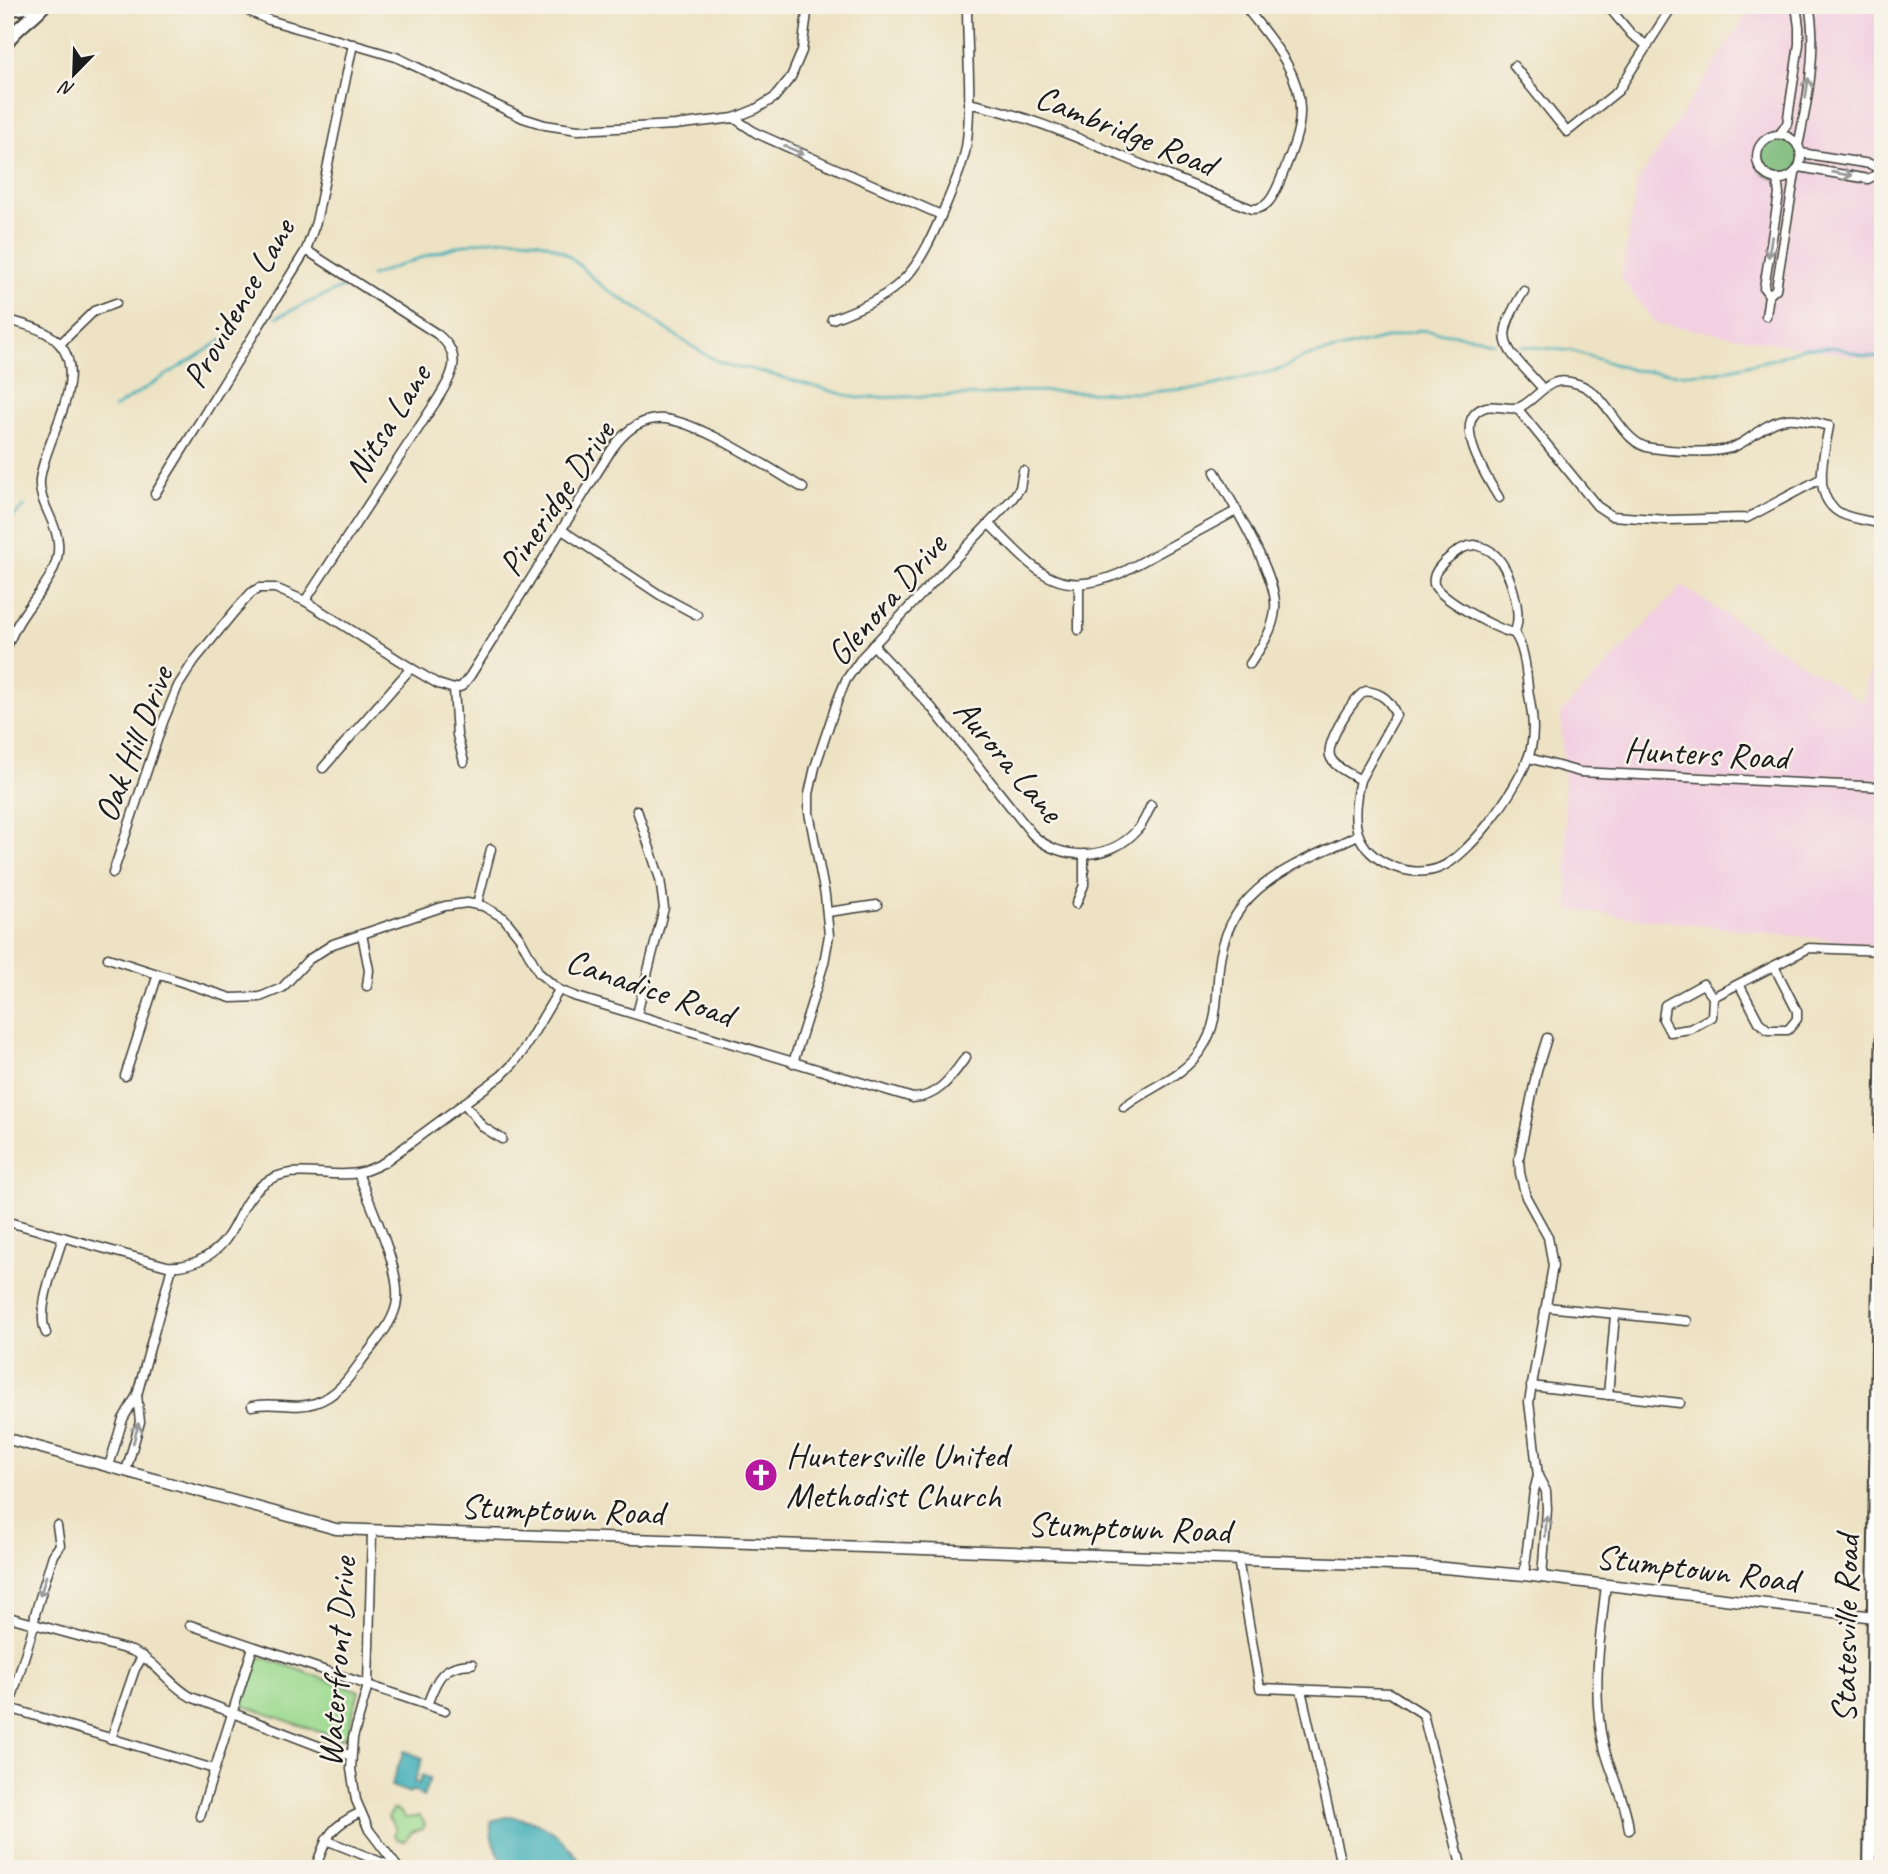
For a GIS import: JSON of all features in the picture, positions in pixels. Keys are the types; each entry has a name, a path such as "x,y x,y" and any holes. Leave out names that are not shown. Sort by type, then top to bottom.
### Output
{"main road":[{"path":"5,10 38,5"},
{"path":"6,41 44,5"},
{"name":"Statesville Road","path":"1871,1869 1878,1617 1883,1012"}],"street":[{"path":"235,5 268,20 396,57 500,108 545,125 578,130 719,122 756,109 774,98 791,77 802,51 807,5"},
{"path":"832,318 867,306 900,284 923,255 941,215 967,140 967,5"},
{"name":"Cambridge Road","path":"968,103 1003,110 1036,121 1252,209 1263,207 1271,200 1283,172 1299,126 1300,109 1290,69 1244,5"},
{"path":"1606,5 1632,35 1648,46"},
{"path":"1514,66 1567,132 1613,96 1673,5"},
{"path":"1779,135 1787,124 1798,44 1800,27 1796,5"},
{"path":"1766,316 1769,295 1776,289 1800,150 1812,53 1813,29 1809,5"},
{"name":"Providence Lane","path":"155,494 306,250 316,222 353,44"},
{"path":"734,118 757,133 941,215"},
{"path":"1779,135 1789,138 1800,150 1870,164 1883,171 1868,179 1797,170 1790,177 1777,180 1770,178 1760,169 1757,154 1762,143 1779,135"},
{"path":"1769,295 1764,288 1779,194 1777,180"},
{"name":"Nitsa Lane","path":"305,601 437,400 448,382 454,360 450,346 437,334 306,250"},
{"path":"1524,291 1506,324 1505,343 1515,361 1542,388"},
{"path":"60,344 94,312 116,303"},
{"path":"5,318 45,332 60,344 67,357 70,377 40,484 43,499 55,524 58,556 51,577 20,619 5,651"},
{"path":"1499,498 1468,433 1468,424 1475,413 1485,407 1517,408 1542,388 1564,381 1577,383 1591,390 1638,444 1649,448 1717,451 1732,448 1783,419 1829,426 1822,490 1830,505 1840,514 1883,524"},
{"path":"1517,408 1597,506 1612,516 1668,520 1747,518 1822,478"},
{"name":"Pineridge Drive","path":"454,689 462,686 470,676 619,439 638,425 657,418 673,420 709,435 803,488"},
{"name":"Glenora Drive","path":"793,1063 828,949 828,912 809,813 815,768 838,699 853,668 1020,488 1023,471"},
{"path":"1216,472 1270,576 1276,597 1272,626 1250,664"},
{"path":"989,524 1047,576 1066,584 1079,585 1103,581 1121,573 1236,511"},
{"path":"562,530 660,595 697,615"},
{"path":"1360,780 1333,762 1330,758 1330,747 1353,701 1366,691 1388,699 1396,715 1360,780 1356,806 1359,835 1374,854 1392,866 1412,871 1439,868 1460,854 1507,800 1529,758 1533,739 1533,720 1522,653 1514,633 1519,619 1516,600 1495,554 1475,545 1462,547 1441,565 1434,575 1437,589 1492,625 1514,633"},
{"path":"1079,585 1079,631"},
{"name":"Oak Hill Drive","path":"113,873 173,696 194,661 251,593 275,587 305,601 438,684 454,689"},
{"name":"Aurora Lane","path":"873,645 932,708 1032,834 1055,850 1084,855 1112,847 1128,838 1142,824 1151,805"},
{"path":"323,768 411,668"},
{"path":"454,689 457,735 464,762"},
{"name":"Hunters Road","path":"1529,758 1580,772 1883,787"},
{"path":"637,810 660,879 664,908 637,1014"},
{"path":"1124,1107 1139,1095 1183,1071 1201,1049 1215,1022 1222,948 1230,925 1247,900 1266,881 1359,835"},
{"path":"108,958 231,998 260,997 273,993 288,983 319,951 332,944 445,906 478,904 491,849"},
{"path":"1076,904 1084,885 1084,855"},
{"name":"Canadice Road","path":"478,904 504,918 520,938 539,973 559,990 913,1098 937,1091 967,1057"},
{"path":"828,912 877,905"},
{"path":"362,934 369,970 367,986"},
{"path":"1713,996 1808,948 1883,951"},
{"path":"1739,984 1759,1022 1768,1030 1788,1030 1797,1018 1797,1011 1774,966"},
{"path":"125,1076 158,974"},
{"path":"1703,984 1713,996 1712,1017 1690,1029 1670,1032 1663,1019 1665,1005 1703,984"},
{"path":"5,1221 172,1267 193,1263 218,1250 234,1229 247,1203 274,1177 297,1172 358,1173 383,1163 464,1103 513,1064 559,990"},
{"path":"1542,1577 1546,1491 1538,1476 1529,1402 1553,1266 1551,1247 1526,1197 1520,1172 1520,1158 1537,1070 1547,1038"},
{"path":"464,1103 484,1127 502,1139"},
{"path":"252,1406 267,1403 302,1406 327,1398 346,1382 391,1320 397,1295 396,1278 358,1173"},
{"path":"46,1334 42,1323 43,1308 63,1237"},
{"path":"109,1466 122,1419 137,1395 172,1267"},
{"path":"1546,1307 1687,1321"},
{"path":"1608,1395 1615,1315"},
{"path":"1531,1386 1680,1403"},
{"path":"125,1471 139,1423 137,1395"},
{"name":"Stumptown Road","path":"5,1438 336,1529 1421,1566 1542,1577 1878,1617"},
{"path":"1524,1575 1538,1476"},
{"path":"5,1721 52,1555 60,1545 57,1526"},
{"name":"Waterfront Drive","path":"372,1531 368,1685 350,1755 353,1785 361,1812 369,1830 398,1869"},
{"path":"1238,1559 1260,1688 1390,1693 1423,1714 1462,1869"},
{"path":"1606,1585 1599,1656 1600,1716 1604,1745 1627,1813 1629,1830"},
{"path":"5,1616 132,1651 142,1656 184,1693 326,1749 350,1755"},
{"path":"190,1625 445,1712"},
{"path":"200,1816 253,1647"},
{"path":"111,1739 142,1656"},
{"path":"427,1705 436,1680 457,1665 472,1664"},
{"path":"1301,1690 1342,1869"},
{"path":"9,1707 214,1769"},
{"path":"315,1869 326,1840 340,1822 361,1812"},
{"name":"Waterfront Drive","path":"326,1840 398,1869"}],"shaded area":[{"path":"1753,5 1883,5 1883,361 1655,323 1621,278 1637,183"},
{"path":"1682,586 1863,703 1883,609 1883,946 1569,910 1561,713"}],"green space":[{"path":"1779,135 1795,141 1801,157 1795,173 1779,179 1763,173 1757,157 1763,141"},
{"path":"262,1657 359,1691 347,1735 340,1739 244,1706 258,1660"},
{"path":"394,1809 406,1818 420,1816 425,1824 423,1829 412,1832 405,1841 397,1839 394,1835 396,1828 388,1817"}],"water":[{"path":"404,1751 423,1758 414,1782 419,1784 422,1775 430,1778 423,1797 412,1790 410,1793 391,1786"},
{"path":"510,1816 549,1829 578,1858 564,1869 508,1869 500,1858 491,1835 491,1821"}],"waterway":[{"path":"371,276 429,255 470,244 511,239 543,243 562,251 606,289 708,356 736,368 747,368 857,398 987,395 1023,391 1138,393 1207,387 1281,369 1305,357 1420,330 1493,342"},
{"path":"277,317 343,287"},
{"path":"114,408 224,339"},
{"path":"1522,346 1573,351 1632,370 1684,374 1718,372 1777,358 1803,348 1834,347 1865,356 1883,357"},
{"path":"5,524 25,506"}],"place":[{"name":"Huntersville United Methodist Church","path":"761,1475"}]}
